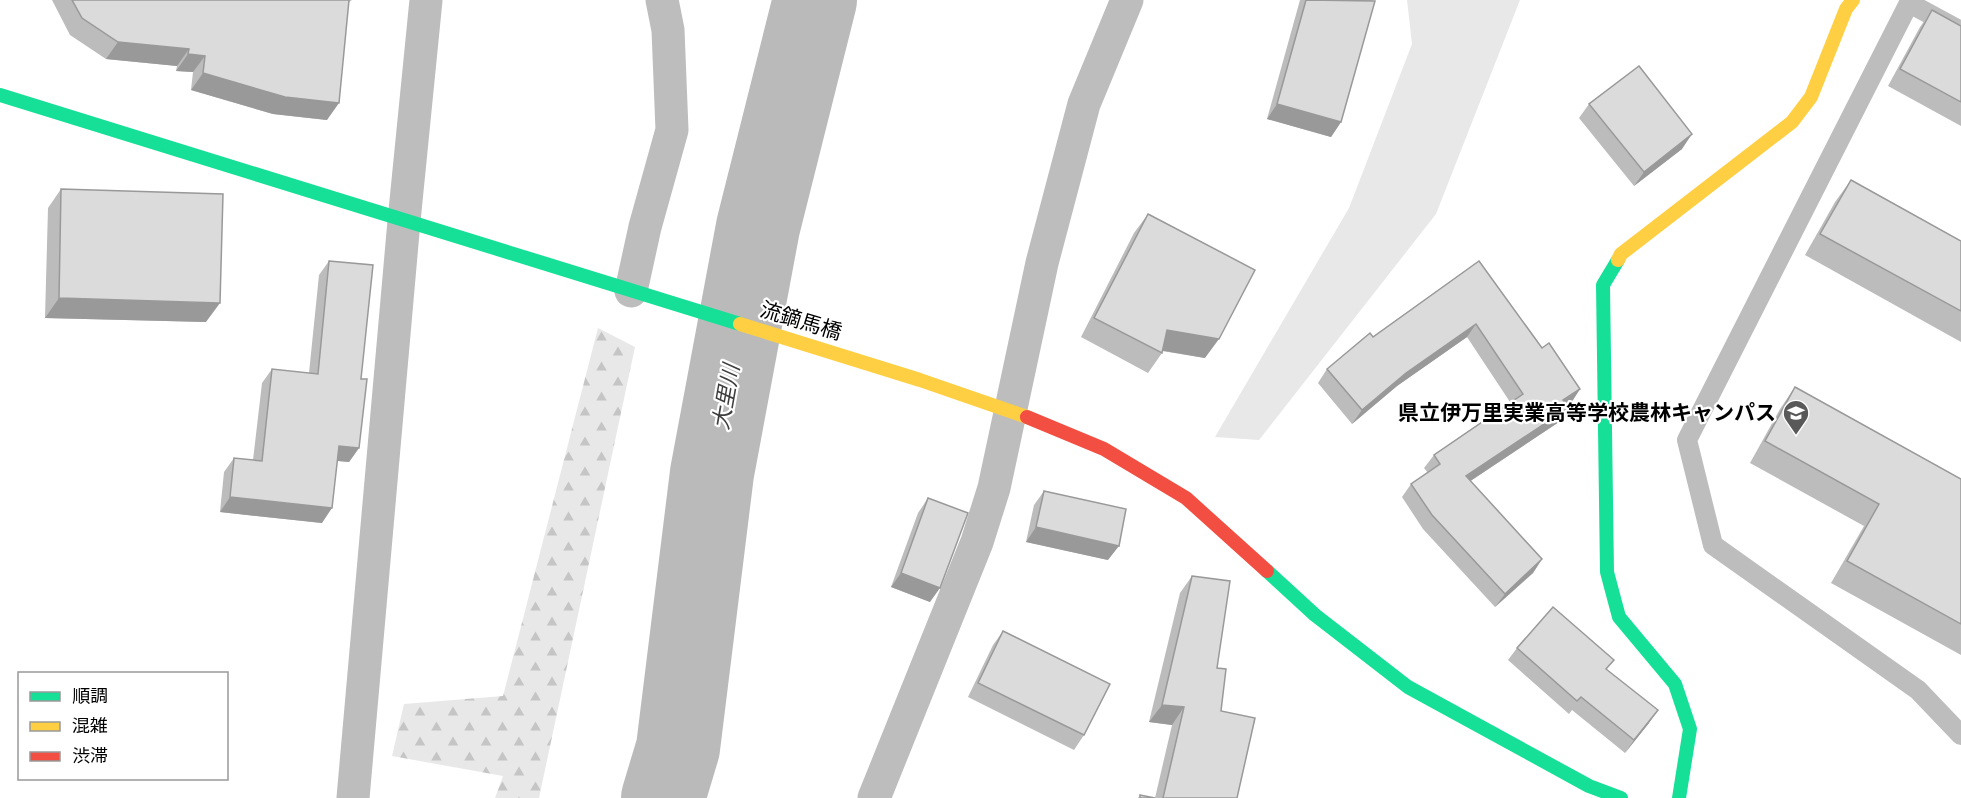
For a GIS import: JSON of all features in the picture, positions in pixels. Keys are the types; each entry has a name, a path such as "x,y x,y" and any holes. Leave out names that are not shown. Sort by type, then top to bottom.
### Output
{"street":[{"path":"353,798 404,220 426,0"},
{"path":"632,291 645,227 672,130 668,30 662,0"},
{"path":"874,798 977,542 994,488 1042,262 1084,104 1127,0"},
{"path":"1679,798 1690,729 1675,684 1618,617 1607,572 1603,285 1621,254 1792,122 1811,97 1846,9 1853,0"},
{"name":"流鏑馬橋","path":"0,95 920,380 1011,410 1104,449 1186,498 1315,615 1408,687 1589,786 1621,798"}],"lane":[{"path":"1961,31 1909,3 1687,440 1713,545 1918,690 1961,735"}],"green space":[{"path":"1407,0 1520,0 1436,214 1259,440 1215,437 1349,208 1412,44"},
{"path":"598,328 635,347 539,798 495,798 503,776 392,756 404,704 503,696"}],"building":[{"path":"72,0 349,0 339,103 285,97 203,73 205,56 188,54 189,49 118,42 82,18"},
{"path":"1306,0 1375,1 1341,122 1277,104"},
{"path":"1932,10 1961,26 1961,102 1900,69"},
{"path":"1639,66 1692,134 1644,172 1589,104"},
{"path":"1851,180 1961,241 1961,311 1820,234"},
{"path":"61,189 223,194 220,303 59,298"},
{"path":"1148,214 1255,270 1219,339 1167,330 1162,353 1094,318"},
{"path":"329,261 373,265 361,379 367,379 359,448 339,446 332,508 230,497 234,458 262,461 272,369 318,374"},
{"path":"1479,261 1542,348 1549,343 1580,389 1563,400 1568,408 1466,476 1542,559 1505,594 1432,515 1411,484 1440,464 1434,455 1523,394 1476,324 1406,373 1362,410 1327,369 1370,333 1373,337"},
{"path":"1795,387 1961,479 1961,624 1847,561 1879,504 1765,441"},
{"path":"1044,491 1126,509 1119,546 1036,527"},
{"path":"928,498 968,513 940,588 901,573"},
{"path":"1192,576 1230,581 1217,668 1226,669 1221,711 1255,718 1237,798 1163,798 1184,707 1162,705"},
{"path":"1553,607 1614,660 1606,669 1658,710 1634,740 1581,697 1577,701 1517,648"},
{"path":"1003,631 1110,684 1084,735 978,683"}],"waterway":[{"name":"大里川","path":"663,798 678,748 712,473 758,227 815,0"}],"traffic: fast":[{"path":"0,95 740,324"},
{"path":"1618,260 1603,285 1607,572 1619,617 1675,684 1690,729 1679,798"},
{"path":"1267,571 1315,615 1408,687 1589,786 1621,798"}],"traffic: slow":[{"path":"1618,260 1621,254 1792,122 1811,97 1846,9 1853,0"},
{"path":"740,324 920,380 1027,417"}],"traffic: jam":[{"path":"1027,417 1104,449 1186,498 1267,571"}],"place":[{"name":"県立伊万里実業高等学校農林キャンパス","path":"1796,436"}]}
